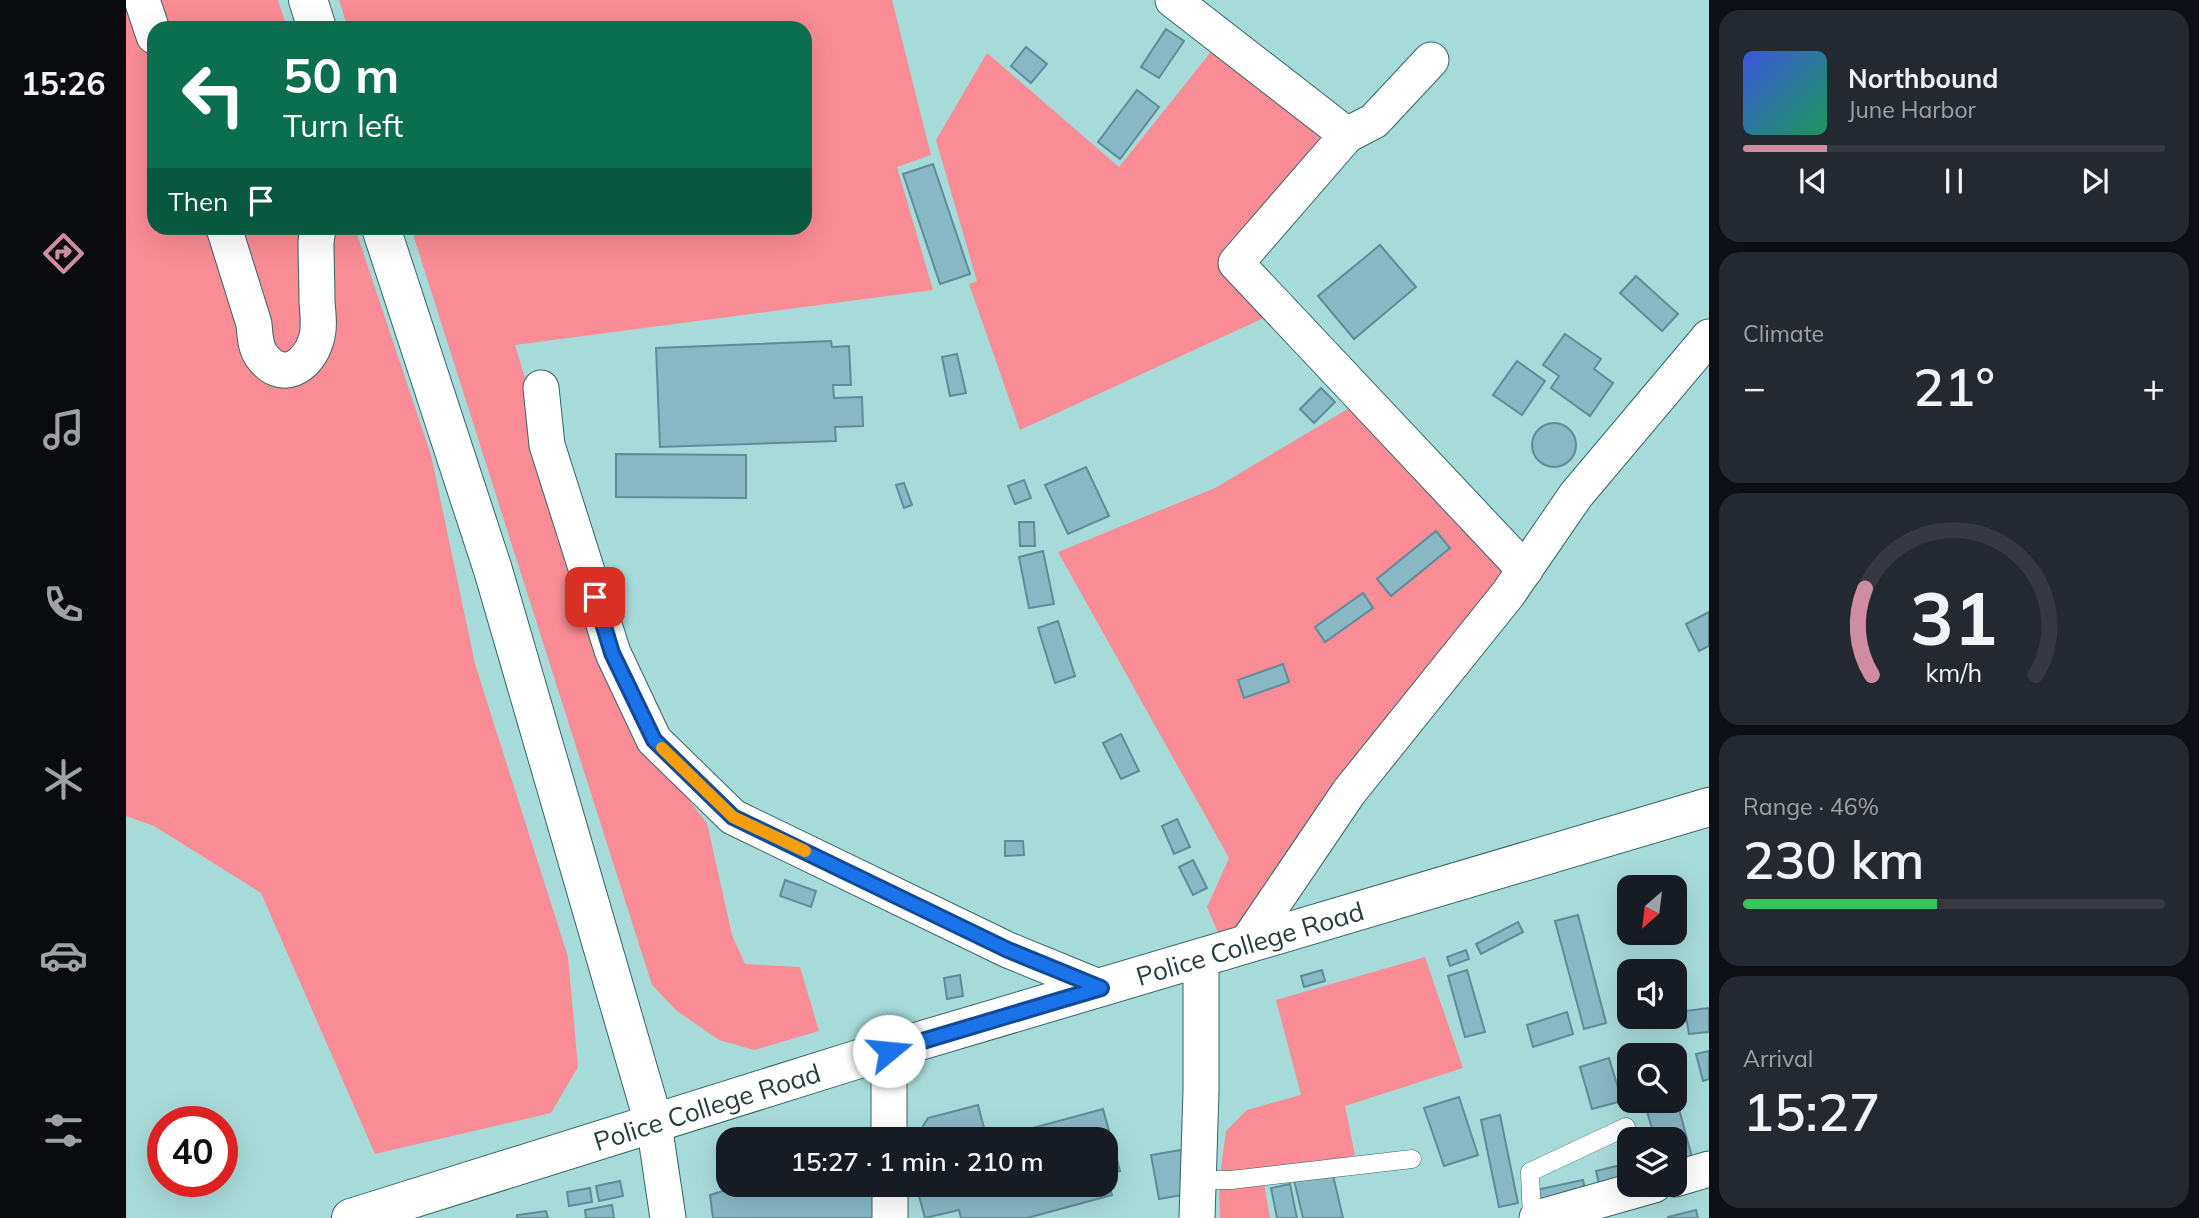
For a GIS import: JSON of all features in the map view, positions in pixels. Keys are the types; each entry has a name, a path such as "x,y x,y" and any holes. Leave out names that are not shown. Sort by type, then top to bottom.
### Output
{"street":[{"path":"142,0 149,21"},
{"path":"308,0 315,21"},
{"path":"1173,0 1347,135"},
{"path":"1431,61 1374,121 1347,135 1236,263 1525,570"},
{"path":"226,235 261,355 274,367 287,371 298,368 306,360 317,338 317,235"},
{"path":"383,235 493,570 654,1124 668,1218"},
{"path":"1246,944 1349,792 1508,594 1576,495 1709,337"},
{"path":"541,388 547,445 612,653 654,740 733,817 1008,950 1101,988"},
{"name":"Police College Road","path":"351,1218 889,1051 1709,807"},
{"path":"1197,1218 1201,958"},
{"path":"889,1051 889,1127"},
{"path":"1687,1175 1709,1169"},
{"path":"1535,1218 1617,1195"},
{"path":"890,1197 890,1218"}],"lane":[{"path":"1535,1218 1530,1172 1617,1131"},
{"path":"1198,1180 1231,1180 1412,1159"}],"shaded area":[{"path":"126,0 278,0 285,21 147,21 147,235 357,235 431,455 475,664 568,957 578,1067 551,1113 375,1154 261,893 154,826 126,816"},
{"path":"339,0 892,0 931,155 897,167 933,290 515,345 628,723 707,823 732,935 745,964 800,967 819,1031 754,1050 719,1040 677,1011 652,985 413,235 812,235 812,21 346,21"},
{"path":"1214,48 1323,136 1219,263 1266,317 1020,430 969,284 977,281 936,140 987,53 1119,167"},
{"path":"1356,404 1513,573 1240,928 1219,935 1207,907 1229,858 1058,552 1215,488"},
{"path":"1425,957 1463,1068 1345,1106 1355,1155 1263,1178 1270,1218 1220,1218 1219,1183 1226,1131 1247,1110 1301,1095 1276,1000"}],"building":[{"path":"1166,29 1184,41 1159,78 1141,67"},
{"path":"1026,47 1047,64 1031,83 1011,66"},
{"path":"1137,90 1159,107 1120,159 1098,142"},
{"path":"933,164 970,274 940,284 903,174"},
{"path":"1380,245 1416,287 1354,339 1318,296"},
{"path":"1636,276 1678,314 1662,331 1620,293"},
{"path":"1565,334 1601,359 1594,369 1613,383 1590,416 1551,388 1559,376 1543,365"},
{"path":"831,341 832,347 849,346 851,385 833,385 834,398 862,397 863,426 835,427 836,441 660,447 656,348"},
{"path":"957,354 966,393 950,396 942,357"},
{"path":"1517,361 1545,381 1522,415 1493,395"},
{"path":"1321,388 1335,402 1314,423 1300,409"},
{"path":"1554,423 1569,430 1576,445 1569,460 1554,467 1539,460 1532,445 1539,430"},
{"path":"616,454 746,455 746,498 616,497"},
{"path":"1086,467 1109,516 1068,534 1045,485"},
{"path":"1024,480 1031,498 1015,504 1008,486"},
{"path":"904,483 912,505 904,508 896,485"},
{"path":"1019,522 1034,522 1035,546 1020,546"},
{"path":"1436,531 1450,548 1391,596 1377,579"},
{"path":"1043,551 1054,604 1029,608 1019,557"},
{"path":"1363,593 1373,608 1325,642 1315,627"},
{"path":"1709,612 1709,646 1699,651 1686,624"},
{"path":"1058,621 1075,676 1055,683 1038,628"},
{"path":"1283,664 1289,682 1244,698 1238,680"},
{"path":"1121,734 1139,771 1121,779 1103,743"},
{"path":"1177,819 1190,847 1174,854 1162,826"},
{"path":"1005,841 1023,841 1024,855 1005,856"},
{"path":"1193,860 1207,888 1193,895 1179,867"},
{"path":"785,880 816,891 811,907 780,896"},
{"path":"1578,915 1606,1023 1584,1029 1555,921"},
{"path":"1518,922 1523,932 1481,954 1476,944"},
{"path":"1466,950 1469,959 1450,966 1447,957"},
{"path":"1322,970 1325,981 1304,987 1301,976"},
{"path":"1467,970 1485,1032 1465,1037 1448,976"},
{"path":"960,975 963,996 947,999 944,978"},
{"path":"1709,1008 1709,1032 1689,1034 1687,1011"},
{"path":"1567,1012 1573,1034 1533,1047 1527,1025"},
{"path":"1709,1051 1709,1079 1703,1081 1696,1054"},
{"path":"1609,1058 1617,1084 1617,1102 1592,1109 1580,1067"},
{"path":"1459,1097 1478,1155 1444,1166 1424,1108"},
{"path":"978,1105 984,1127 922,1127 928,1118"},
{"path":"1103,1109 1108,1127 1036,1127"},
{"path":"1647,1113 1680,1113 1684,1127 1652,1127"},
{"path":"1500,1115 1518,1203 1499,1207 1481,1120"},
{"path":"1687,1139 1693,1161 1687,1162"},
{"path":"1181,1150 1188,1194 1159,1199 1151,1155"},
{"path":"1617,1166 1617,1184 1600,1188 1596,1171"},
{"path":"1332,1171 1343,1218 1303,1218 1294,1180"},
{"path":"1583,1180 1586,1193 1539,1203 1536,1190"},
{"path":"620,1181 623,1196 599,1201 596,1186"},
{"path":"1290,1184 1297,1218 1277,1218 1271,1188"},
{"path":"590,1188 592,1202 569,1206 567,1192"},
{"path":"710,1195 874,1197 876,1218 713,1218"},
{"path":"919,1197 1105,1197 1027,1218 961,1218 959,1210 925,1218"},
{"path":"612,1205 614,1218 586,1218 585,1210"},
{"path":"1696,1210 1698,1218 1668,1218 1668,1217"},
{"path":"546,1211 548,1218 517,1218 517,1215"}],"slow traffic":[{"path":"662,748 733,817 805,851"}],"route":[{"path":"595,597 612,653 654,740 733,817 1008,950 1101,988 889,1051"}]}
